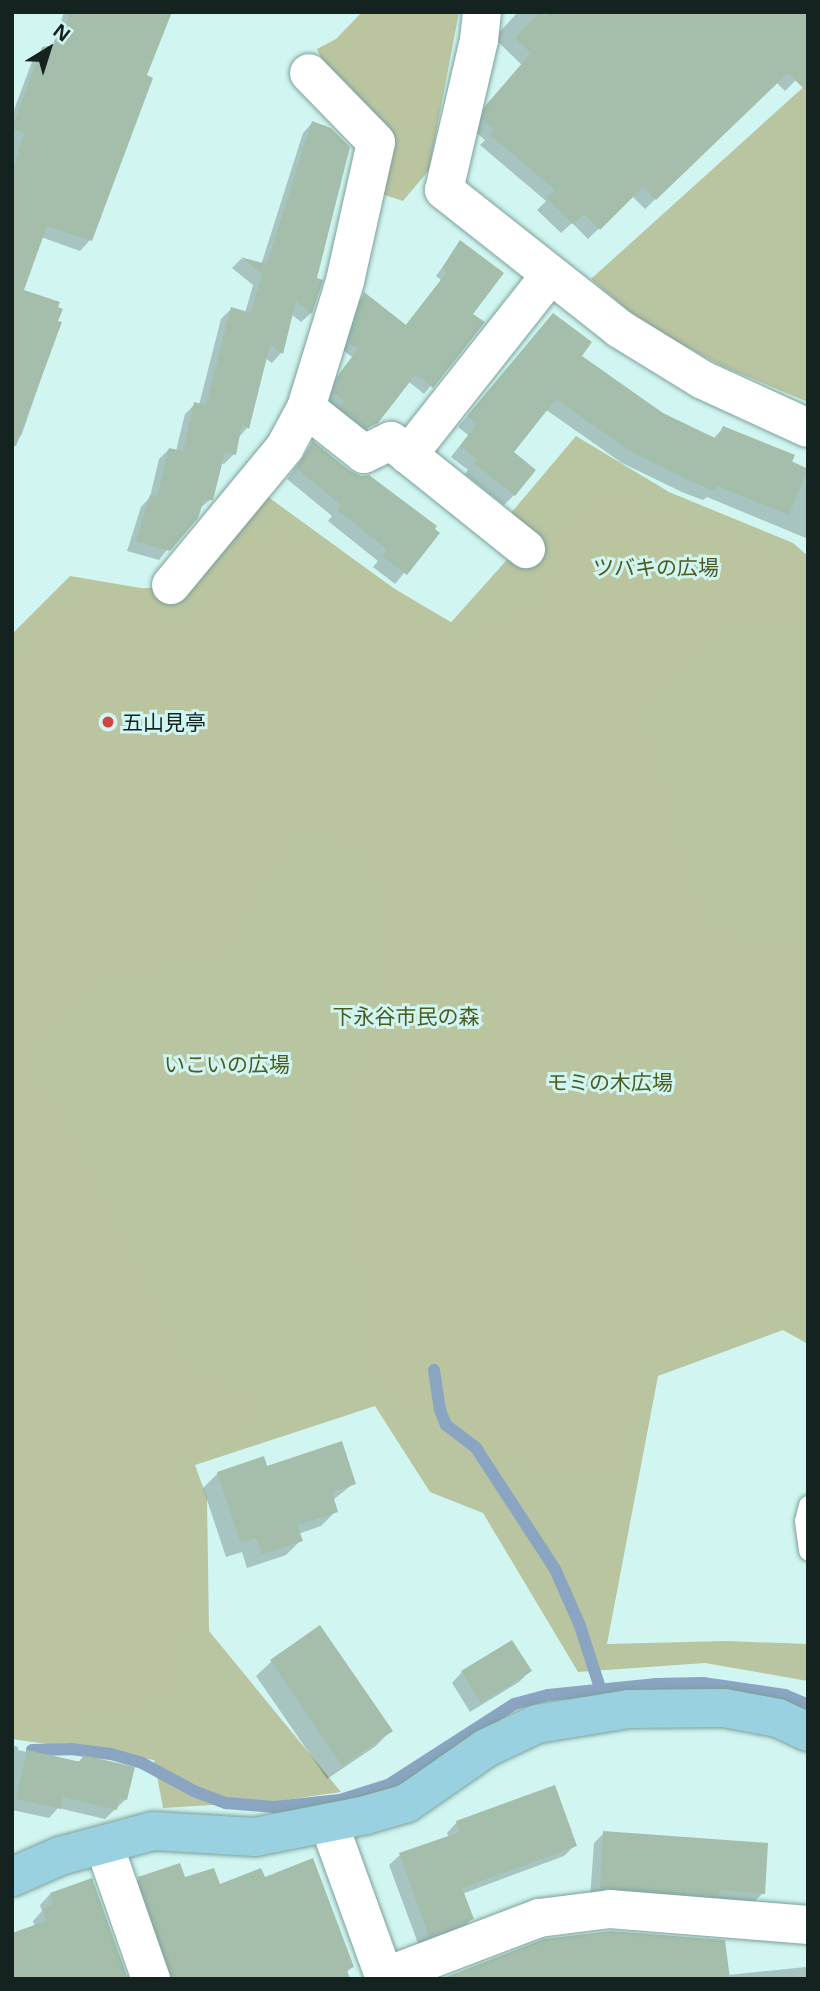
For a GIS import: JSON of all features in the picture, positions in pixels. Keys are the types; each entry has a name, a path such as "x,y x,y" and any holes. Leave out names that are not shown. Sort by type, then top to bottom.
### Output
{"main road":[{"path":"17,1866 153,1831 256,1837 329,1824 407,1803 486,1748 537,1724 629,1709 724,1708 778,1718 808,1732"}],"street":[{"path":"482,12 480,40 444,190 620,329 703,380 808,428"},
{"path":"172,585 285,447 306,408 345,281 376,142 309,73"},
{"path":"408,454 550,275"},
{"path":"306,408 364,454 391,440 526,549"},
{"path":"329,1824 385,1978 539,1918 598,1910 808,1925"},
{"path":"104,1845 151,1979"}],"lane":[{"path":"808,1505 804,1521 808,1551"}],"green space":[{"path":"362,12 459,12 429,170 403,201 382,194 317,49 336,39"},
{"path":"808,83 808,402 722,366 644,324 591,279"},
{"name":"下永谷市民の森","path":"576,436 669,492 793,543 808,556 808,1344 783,1330 658,1376 607,1644 726,1641 808,1644 808,1681 705,1663 578,1672 483,1513 430,1492 375,1406 195,1465 207,1498 209,1631 341,1792 278,1801 163,1808 154,1760 12,1739 12,634 70,576 176,594 264,494 447,627 527,537 506,519"},
{"name":"下永谷市民の森","path":"610,486 808,556 808,634 729,634 648,720 714,922 808,946 808,1336 783,1323 653,1370 622,1487 539,1480 371,1394 338,1154 354,1063 383,998 365,855 299,840 228,960 105,989 37,1058 198,1375 248,1378 274,1427 188,1460 201,1595 174,1697 126,1721 12,1738 12,653 49,607 81,591 194,586 245,534 288,526 466,631 528,600 564,520"}],"building":[{"path":"70,12 172,12 147,75 153,78 92,241 47,226 24,290 60,302 58,307 63,309 58,321 62,322 16,446 12,446 12,174 24,133 12,128 42,47 54,45 55,40 60,42"},
{"path":"549,12 808,12 808,93 788,73 656,200 643,187 600,230 584,214 573,224 546,198 555,190 489,134 494,129 483,120 486,105 531,53 515,38 539,13 544,17"},
{"path":"312,121 331,128 350,147 317,278 323,280 312,314 296,301 283,354 270,345 249,429 242,424 236,455 225,452 213,500 204,500 198,518 170,551 136,541 150,495 157,497 169,448 183,451 194,402 206,405 231,307 251,313 262,274 240,257 267,264"},
{"path":"460,240 504,273 473,314 485,322 433,388 416,374 378,423 367,428 340,407 345,401 334,393 340,373 358,349 349,343 364,292 406,325 447,272 442,268"},
{"path":"553,313 592,342 582,356 663,413 717,439 723,426 795,455 792,462 808,469 789,515 717,486 715,491 633,453 556,399 514,452 536,470 515,496 474,463 477,459 460,446 477,424 467,416"},
{"path":"313,441 350,471 361,476 369,475 437,526 435,529 440,533 407,575 382,556 387,549 337,510 341,505 296,468"},
{"path":"342,1441 356,1484 332,1492 338,1512 297,1525 303,1541 262,1554 256,1538 241,1543 217,1472 264,1456 267,1466"},
{"path":"320,1625 393,1731 342,1766 270,1660"},
{"path":"512,1640 532,1671 481,1703 461,1671"},
{"path":"27,1750 81,1762 83,1755 135,1767 127,1800 119,1798 117,1810 63,1797 61,1809 16,1799"},
{"path":"555,1785 577,1846 462,1888 474,1919 429,1936 399,1853 460,1832 456,1821"},
{"path":"603,1831 768,1843 765,1894 719,1890 719,1896 600,1888"},
{"path":"313,1858 354,1967 347,1970 350,1979 172,1979 138,1877 180,1863 185,1877 214,1868 220,1884 261,1868 265,1877"},
{"path":"92,1878 128,1979 12,1979 12,1933 46,1921 42,1909 53,1905 50,1893"},
{"path":"611,1931 725,1940 730,1979 441,1979 544,1939"}],"waterway":[{"path":"434,1370 440,1410 446,1425 476,1448 555,1569 580,1626 600,1688"},
{"path":"32,1750 71,1749 111,1754 142,1763 194,1791 226,1803 274,1807 340,1800 388,1785 514,1704 548,1695 656,1684 703,1683 785,1695 808,1705"}],"place":[{"name":"五山見亭","path":"108,722"}],"park label":[{"name":"ツバキの広場","path":"656,567"},
{"name":"いこいの広場","path":"227,1064"},
{"name":"モミの木広場","path":"610,1082"}]}
